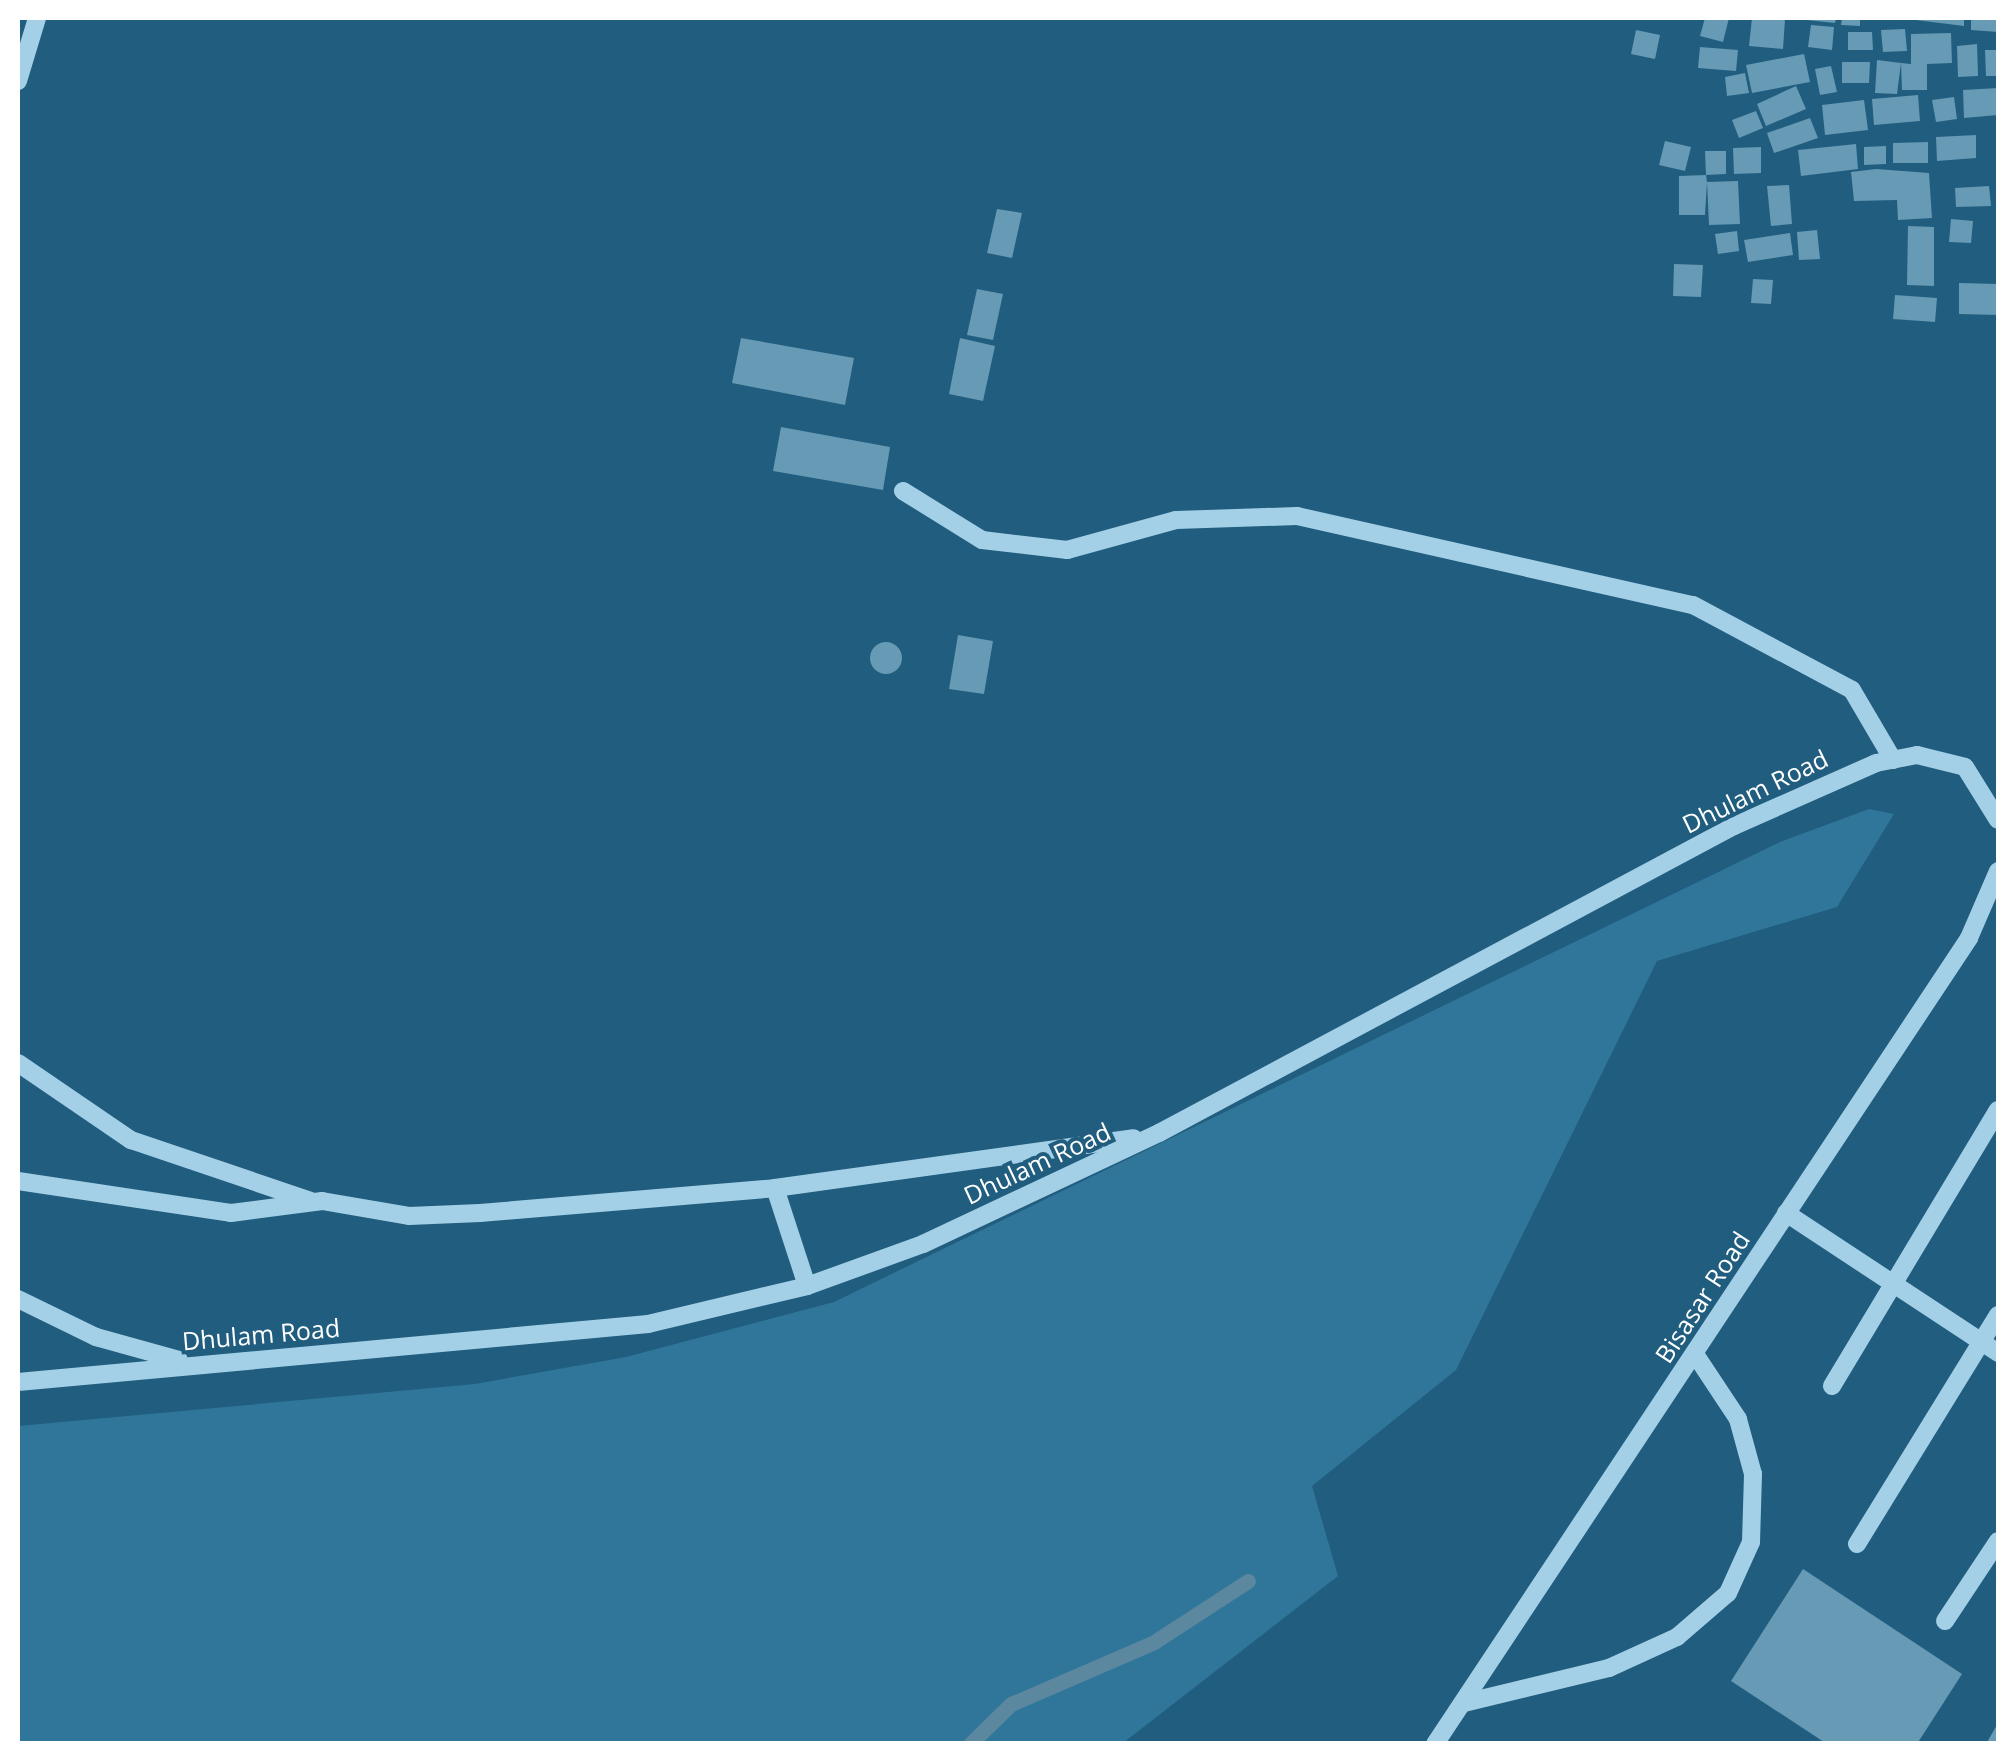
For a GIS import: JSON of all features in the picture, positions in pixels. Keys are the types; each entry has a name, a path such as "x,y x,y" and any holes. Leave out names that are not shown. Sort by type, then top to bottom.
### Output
{"street":[{"path":"18,81 37,18"},
{"path":"903,491 982,540 1067,550 1176,520 1297,516 1694,606 1852,690 1893,760"},
{"name":"Dhulam Road","path":"18,1382 648,1324 807,1286 923,1244 1159,1134 1734,826 1893,760 1944,759 1993,789"},
{"path":"1993,789 1998,820"},
{"name":"Bisasar Road","path":"1435,1744 1969,938 1998,871"},
{"path":"18,1063 132,1140 316,1203 410,1216 776,1188 1159,1134"},
{"path":"1832,1386 1896,1286 1998,1110"},
{"path":"18,1181 231,1213 316,1203"},
{"path":"776,1188 807,1286"},
{"path":"1786,1213 1998,1353"},
{"path":"18,1299 96,1338 199,1364"},
{"path":"1856,1544 1998,1315"},
{"path":"1464,1702 1609,1668 1676,1638 1728,1593 1751,1542 1753,1474 1738,1419 1694,1354"},
{"path":"1945,1621 1998,1542"}],"shaded area":[{"path":"1869,809 1894,814 1837,907 1657,961 1456,1370 1312,1486 1338,1576 1123,1743 18,1743 18,1426 475,1384 626,1357 834,1302 1780,842"}],"building":[{"path":"1705,18 1729,18 1723,42 1700,36"},
{"path":"1752,18 1785,19 1783,49 1749,46"},
{"path":"1807,18 1836,18 1835,23"},
{"path":"1842,18 1860,18 1860,26 1841,25"},
{"path":"1900,18 1964,18 1964,26"},
{"path":"1971,18 1998,18 1998,32 1971,30"},
{"path":"1811,25 1834,27 1832,50 1808,47"},
{"path":"1905,29 1907,51 1883,52 1881,30"},
{"path":"1636,30 1660,35 1655,59 1631,54"},
{"path":"1848,32 1872,32 1873,50 1848,50"},
{"path":"1951,33 1952,63 1927,64 1927,90 1902,90 1901,63 1911,64 1911,34"},
{"path":"1977,44 1978,76 1958,77 1957,46"},
{"path":"1700,47 1738,50 1736,71 1698,68"},
{"path":"1985,50 1998,50 1998,76 1986,76"},
{"path":"1804,54 1810,82 1752,93 1746,65"},
{"path":"1877,60 1901,63 1897,94 1875,93"},
{"path":"1842,62 1870,62 1869,83 1842,83"},
{"path":"1831,66 1837,92 1820,95 1815,69"},
{"path":"1745,73 1749,93 1727,96 1725,77"},
{"path":"1796,86 1806,109 1766,126 1757,104"},
{"path":"1998,88 1998,115 1964,118 1963,90"},
{"path":"1918,95 1920,121 1874,125 1872,99"},
{"path":"1954,97 1957,119 1936,122 1932,100"},
{"path":"1864,100 1868,130 1825,135 1822,105"},
{"path":"1756,111 1763,128 1739,138 1732,120"},
{"path":"1810,118 1818,138 1774,153 1767,133"},
{"path":"1976,135 1976,158 1937,161 1936,137"},
{"path":"1665,141 1691,147 1685,171 1659,165"},
{"path":"1928,142 1928,163 1893,163 1893,143"},
{"path":"1856,144 1858,169 1801,176 1798,150"},
{"path":"1886,146 1886,164 1864,165 1864,147"},
{"path":"1761,147 1761,173 1734,174 1733,148"},
{"path":"1705,151 1726,151 1726,174 1706,175"},
{"path":"1876,169 1929,173 1932,218 1898,220 1897,200 1854,201 1851,172"},
{"path":"1706,175 1705,215 1679,215 1679,176"},
{"path":"1738,181 1740,224 1709,225 1707,182"},
{"path":"1789,185 1792,224 1771,226 1767,186"},
{"path":"1989,186 1991,206 1956,207 1955,188"},
{"path":"997,209 1022,213 1012,258 987,253"},
{"path":"1951,219 1973,221 1971,243 1949,242"},
{"path":"1908,226 1934,227 1934,286 1907,285"},
{"path":"1817,230 1820,259 1799,260 1797,232"},
{"path":"1737,231 1739,251 1718,254 1715,234"},
{"path":"1790,233 1793,255 1748,262 1744,240"},
{"path":"1674,264 1703,265 1701,297 1673,296"},
{"path":"1753,279 1773,280 1771,304 1751,303"},
{"path":"1959,283 1998,284 1998,315 1959,314"},
{"path":"977,289 1003,294 993,340 967,335"},
{"path":"1895,295 1937,298 1935,322 1893,319"},
{"path":"741,338 854,358 845,405 732,383"},
{"path":"960,338 995,346 983,401 949,394"},
{"path":"781,427 890,447 883,490 773,471"},
{"path":"958,635 993,641 984,694 949,689"},
{"path":"886,642 898,646 902,658 898,670 886,674 874,670 870,658 874,646"},
{"path":"1803,1569 1962,1674 1917,1744 1827,1744 1731,1681"},
{"path":"1998,1723 1998,1744 1986,1744"}],"waterway":[{"path":"970,1744 1011,1704 1154,1642 1248,1581"}]}
